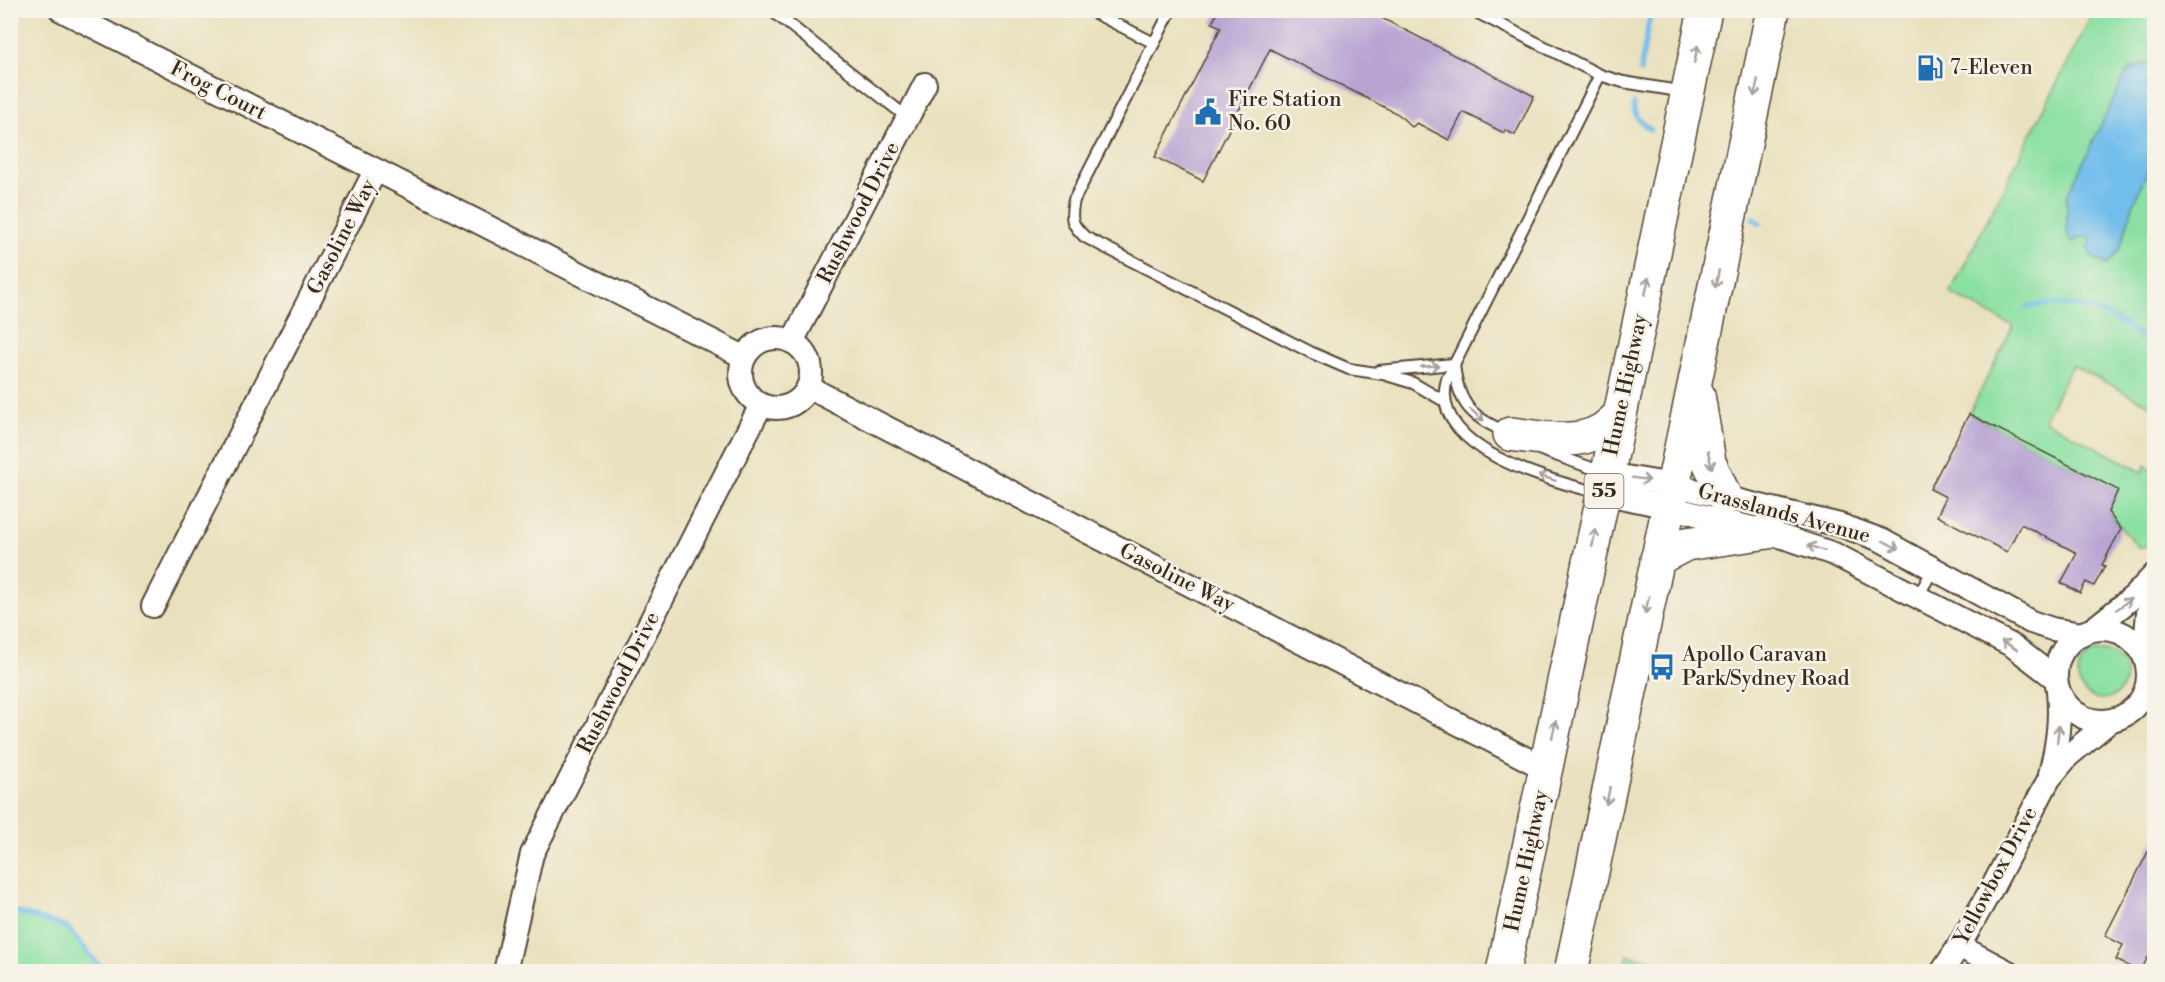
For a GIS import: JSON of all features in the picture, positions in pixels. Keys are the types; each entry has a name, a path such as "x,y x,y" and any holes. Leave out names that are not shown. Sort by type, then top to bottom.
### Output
{"highway":[{"name":"Hume Highway","path":"1503,972 1705,10"},
{"path":"1571,972 1773,10"},
{"path":"1695,381 1709,462 1725,497"},
{"path":"1510,434 1541,438 1584,437 1604,429 1620,415"},
{"path":"1657,559 1686,544 1768,532"}],"street":[{"name":"Frog Court","path":"61,10 375,171"},
{"name":"Rushwood Drive","path":"792,342 925,84"},
{"name":"Gasoline Way","path":"153,606 375,171 744,357"},
{"path":"781,338 792,342 800,348 810,366 808,387 794,403 783,408 761,405 744,390 740,368 744,357 759,341 781,338"},
{"name":"Gasoline Way","path":"808,387 1546,769"},
{"name":"Rushwood Drive","path":"505,972 532,854 761,405"},
{"name":"Grasslands Avenue","path":"1605,484 1671,496 1725,497 1840,525 1881,540 2031,622 2052,628 2087,632"},
{"name":"Grasslands Avenue","path":"1671,496 1834,554 2013,646 2057,683"},
{"path":"2049,778 2059,734 2061,714 2057,665 2062,652 2071,641 2087,632 2133,597 2154,575"},
{"path":"2049,778 2068,756 2138,705 2146,693 2149,678 2148,613 2154,590"},
{"path":"2087,632 2107,629 2122,633 2135,642 2149,662"},
{"path":"2057,683 2064,700 2072,711 2084,718 2097,721 2154,717"},
{"name":"Yellowbox Drive","path":"1942,972 1959,946 2049,778"},
{"path":"1959,946 2008,972"}],"lane":[{"path":"771,10 908,118"},
{"path":"1089,10 1102,13 1154,43"},
{"path":"1171,10 1074,200 1071,213 1073,226 1085,237 1312,353 1348,369 1383,374 1413,383 1444,401"},
{"path":"1472,10 1600,75 1623,82 1688,93"},
{"path":"1600,75 1454,364 1447,379 1444,401 1451,422 1460,432 1485,449 1536,474 1605,484"},
{"path":"1364,372 1454,364"},
{"path":"1454,364 1456,382 1467,406 1486,423 1605,484"},
{"path":"1918,596 1934,568"}],"green space":[{"path":"2094,11 2154,11 2154,407 2072,365 2044,420 2142,472 2146,465 2154,470 2154,545 2139,548 2108,512 2118,490 1969,414 2013,326 1950,293"},
{"path":"2097,651 2107,651 2119,658 2126,670 2126,680 2119,692 2107,699 2097,699 2082,688 2078,680 2078,670 2089,655"},
{"path":"11,910 67,927 105,971 11,971"},
{"path":"1628,955 1678,966 1678,971 1624,971"}],"water":[{"path":"2154,59 2154,154 2133,206 2120,249 2107,265 2092,257 2088,249 2092,238 2085,236 2072,242 2067,235 2067,196 2127,71"}],"building":[{"path":"1219,10 1366,10 1534,96 1515,135 1505,130 1504,133 1463,112 1449,140 1417,123 1412,127 1398,114 1270,49 1203,181 1155,157 1221,27 1212,23"},
{"path":"1969,414 2118,490 2108,512 2121,529 2094,586 2086,582 2080,593 2061,583 2077,553 2021,524 2007,552 1937,516 1946,497 1930,489"},
{"path":"2154,840 2154,961 2148,957 2140,972 2116,960 2123,945 2105,936"}],"waterway":[{"path":"1640,71 1651,10"},
{"path":"1634,104 1637,116 1651,130"},
{"path":"1753,218 1760,223"},
{"path":"2027,307 2063,305 2095,311 2126,326 2154,348"},
{"path":"10,910 67,927 105,972"}],"place":[{"name":"7-Eleven","path":"1930,68"},
{"name":"Fire Station No. 60","path":"1208,112"},
{"name":"Apollo Caravan Park/Sydney Road","path":"1662,667"}]}
